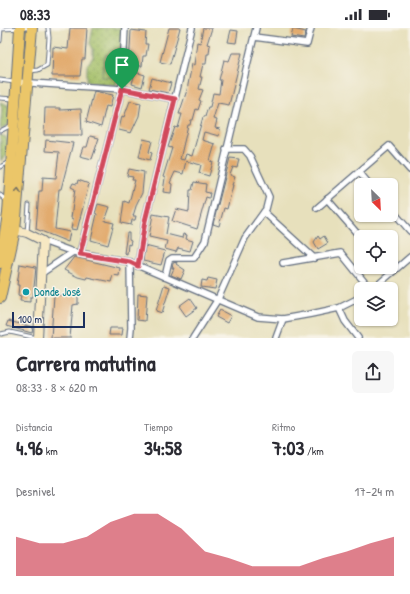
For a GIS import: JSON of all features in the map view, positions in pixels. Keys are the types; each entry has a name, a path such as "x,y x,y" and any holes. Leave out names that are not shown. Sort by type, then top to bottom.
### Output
{"highway":[{"path":"16,162 12,140 22,28"},
{"path":"0,298 11,218 32,28"},
{"path":"8,202 11,216 11,228 8,202 18,154 22,92 16,82"},
{"path":"0,263 11,218"}],"street":[{"path":"80,254 122,89 125,28"},
{"path":"138,266 145,221 192,28"},
{"path":"165,277 169,260 172,258 194,258 205,240 256,28"},
{"path":"254,37 307,44 311,28"},
{"path":"16,82 122,89 175,99"},
{"path":"317,208 390,146 410,170"},
{"path":"193,338 218,299 245,238 264,212 269,197 250,156 244,149 226,149"},
{"path":"359,172 364,178"},
{"path":"327,199 354,230"},
{"path":"264,212 314,258"},
{"path":"398,217 410,231"},
{"path":"11,218 27,233 43,241 80,254 130,262 258,317 283,319 339,308 354,300"},
{"path":"38,338 43,241"},
{"path":"42,273 73,252"},
{"path":"283,263 341,253 365,282"},
{"path":"380,282 410,257"},
{"path":"130,262 130,338"},
{"path":"339,308 358,338"},
{"path":"276,338 283,319"}],"lane":[{"path":"0,41 1,28 22,28 31,41"},
{"path":"28,71 38,70 47,65 49,38 48,28"},
{"path":"0,80 16,82"},
{"path":"0,98 15,99"},
{"path":"12,140 1,131 13,123"},
{"path":"0,167 16,162"},
{"path":"0,195 8,202"},
{"path":"27,233 29,205"},
{"path":"11,218 28,217"},
{"path":"0,335 10,332 38,338"}],"green space":[{"path":"93,28 122,28 120,71 116,85 87,82 87,65 93,57 93,49 90,43"},
{"path":"105,55 116,56 114,77 102,77"},
{"path":"0,102 8,105 11,112 10,123 3,129 0,129 2,108"},
{"path":"0,135 6,137 8,144 8,155 1,161"}],"building":[{"path":"70,28 87,28 85,59 82,59 80,76 52,76 53,47 68,49"},
{"path":"169,28 180,28 170,64 160,62"},
{"path":"203,28 212,28 207,44 210,45 209,54 207,54 206,64 203,64 200,77 202,77 199,89 203,90 199,100 201,101 198,110 196,109 193,120 191,120 190,125 188,125 180,159 184,160 186,154 192,156 203,117 205,117 208,107 210,107 213,93 219,94 221,80 219,80 224,60 229,61 232,53 242,53 229,105 218,103 213,119 217,120 215,128 220,129 219,136 204,132 202,140 215,144 210,161 213,162 209,176 199,173 201,165 186,161 183,174 175,172 170,183 172,184 171,193 163,192 165,178 163,177 172,148 168,147 175,127 178,128 182,114 179,114 187,90 192,64 194,65 197,42 200,43"},
{"path":"293,29 306,32 304,39 291,37"},
{"path":"131,30 146,32 145,44 148,44 146,56 143,56 142,66 129,66"},
{"path":"231,30 238,31 236,43 228,42"},
{"path":"135,72 145,75 142,87 132,84"},
{"path":"152,78 171,83 168,93 149,89"},
{"path":"94,91 113,95 110,107 106,106 101,127 86,122"},
{"path":"130,101 141,103 139,116 131,133 119,130 122,116 124,117"},
{"path":"45,108 60,108 60,110 81,109 82,135 44,135"},
{"path":"90,136 99,138 92,159 80,156 83,147 87,147"},
{"path":"143,139 152,141 149,152 152,153 150,160 139,157"},
{"path":"46,140 73,143 61,189 59,189 55,229 70,232 68,242 36,229 39,191 42,191 43,177 56,178 59,152 45,151"},
{"path":"230,158 239,159 237,168 233,167 230,175 235,177 227,209 224,208 219,226 213,224"},
{"path":"129,169 144,172 142,193 133,216 136,216 135,220 132,220 131,225 121,223 124,201 129,203 135,180 132,180 133,177 127,176"},
{"path":"78,180 89,184 77,230 71,229 75,189 71,187 73,183 77,184"},
{"path":"194,182 206,184 205,192 210,193 209,198 206,197 197,229 172,221 176,209 189,212 190,190 192,190"},
{"path":"98,204 110,207 105,221 114,223 108,245 91,240 97,214 95,213"},
{"path":"153,214 169,217 166,234 182,238 183,234 187,235 186,239 193,241 190,251 178,248 176,252 165,249 167,241 149,237"},
{"path":"127,233 129,233 129,240 131,241 130,245 128,244 127,254 124,253"},
{"path":"318,236 320,239 324,236 328,243 318,249 314,242"},
{"path":"145,246 165,251 161,265 143,261"},
{"path":"74,257 120,268 119,276 113,275 111,282 87,277 86,279 78,277 64,270"},
{"path":"177,262 176,264 185,270 181,279 171,275 174,268 172,268 173,263"},
{"path":"20,264 36,267 33,297 30,297 30,302 20,301 21,296 18,295 19,285 17,285"},
{"path":"208,278 217,280 215,289 201,287 202,280 207,281"},
{"path":"164,285 170,287 162,313 156,311"},
{"path":"138,294 147,295 145,321 137,320"},
{"path":"54,295 78,295 78,304 73,305 70,338 51,338"},
{"path":"190,298 197,308 186,316 179,306"},
{"path":"220,310 231,316 227,323 216,317"},
{"path":"8,321 33,327 32,333 6,326"},
{"path":"110,328 123,328 122,335 109,335"}],"place":[{"name":"Donde José","path":"26,292"}],"route":[{"path":"122,89 175,99 145,221 138,266 130,262 80,254 122,89"}]}
